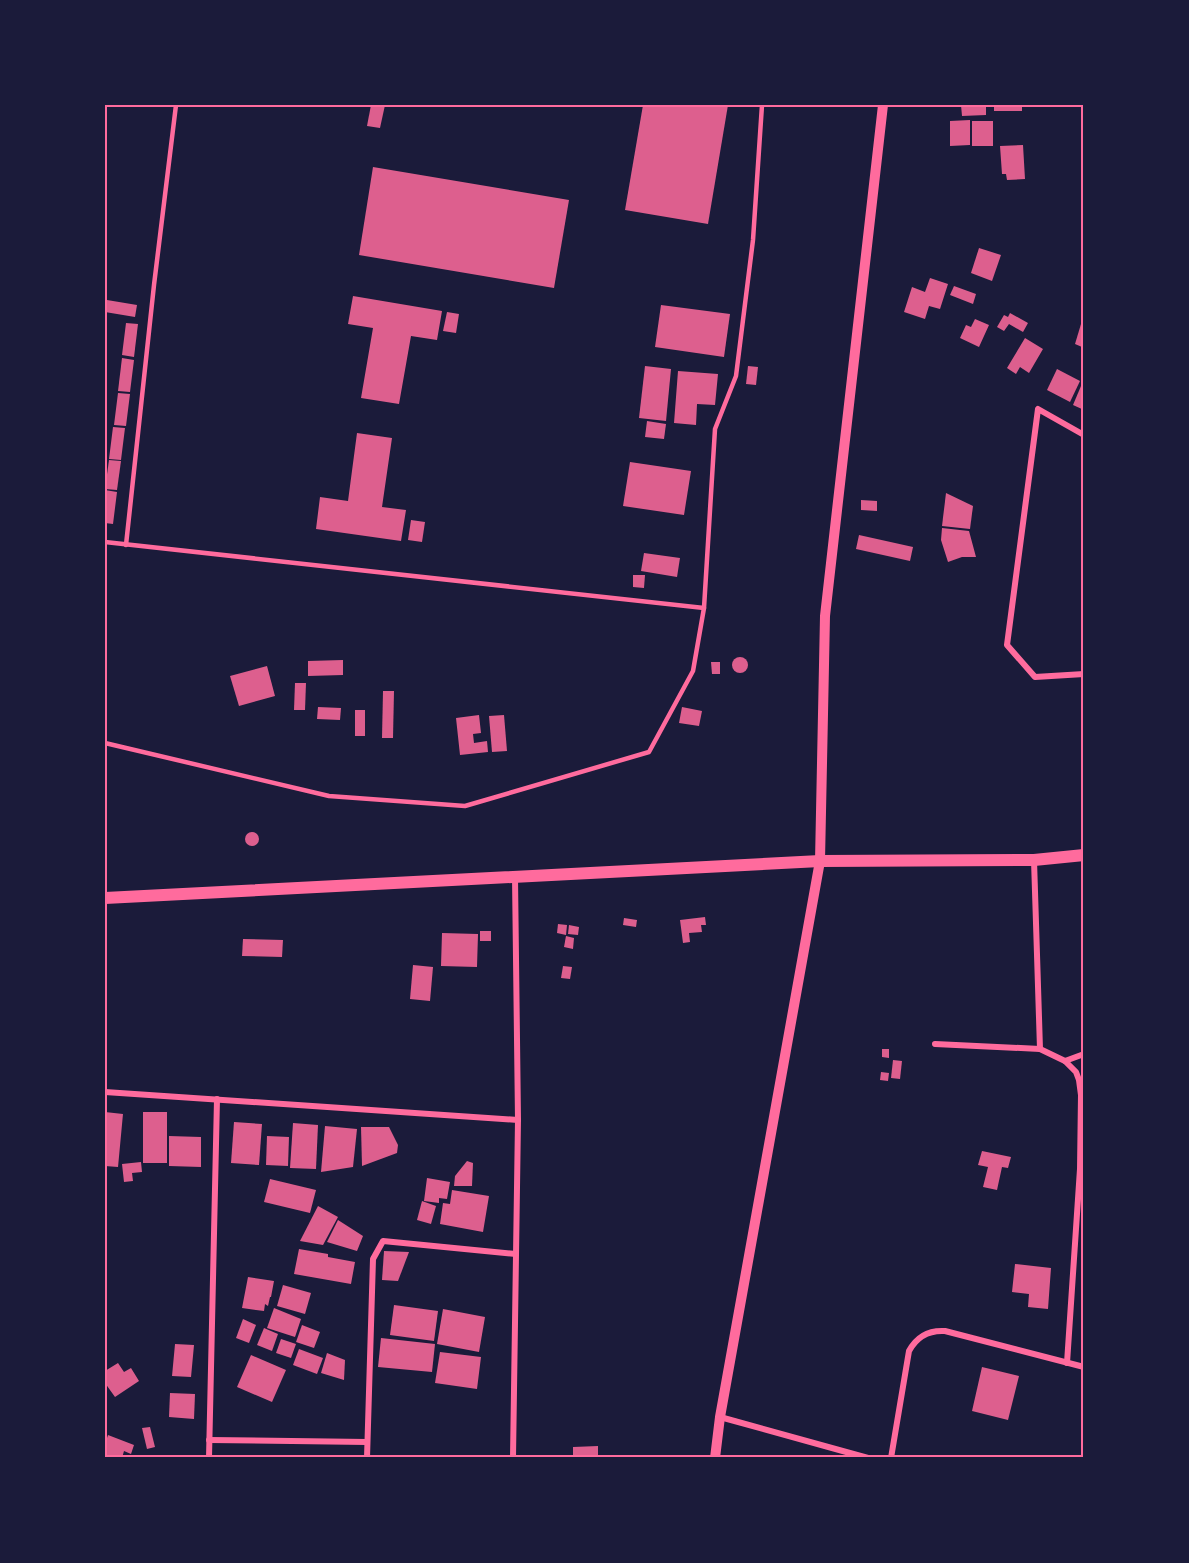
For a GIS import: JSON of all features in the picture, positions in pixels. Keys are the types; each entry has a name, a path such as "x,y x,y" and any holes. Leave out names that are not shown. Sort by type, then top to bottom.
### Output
{"main road":[{"path":"105,898 820,861 1034,860 1084,855"}],"street":[{"path":"715,1458 720,1417 820,861 825,616 883,105"},
{"path":"1084,435 1038,409 1007,645 1035,677 1084,674"},
{"path":"1034,860 1040,1049"},
{"path":"513,1458 518,1120 515,876"},
{"path":"935,1044 1040,1049 1065,1061 1076,1072 1081,1095 1080,1169 1067,1363"},
{"path":"1065,1061 1084,1054"},
{"path":"105,1092 518,1120"},
{"path":"209,1458 218,1099"},
{"path":"367,1458 373,1259 383,1241 516,1254"},
{"path":"891,1458 909,1351 924,1335 945,1331 1084,1367"},
{"path":"720,1417 868,1458"},
{"path":"209,1440 367,1442"}],"lane":[{"path":"126,545 176,105"},
{"path":"105,743 329,796 465,806 649,752 693,671 704,608 715,429 736,376 753,240 762,105"},
{"path":"105,542 704,608"}],"building":[{"path":"371,105 385,105 380,128 367,126"},
{"path":"643,105 728,105 708,224 625,210"},
{"path":"961,105 986,105 986,115 962,116"},
{"path":"994,105 1022,105 1022,111 994,111"},
{"path":"970,120 970,145 950,146 950,121"},
{"path":"972,121 993,121 993,146 972,146"},
{"path":"1023,145 1025,179 1007,180 1006,174 1002,174 1000,146"},
{"path":"373,167 569,200 554,288 359,255"},
{"path":"979,248 1001,255 992,281 971,273"},
{"path":"930,278 948,284 940,309 929,306 925,319 904,312 912,287 925,292"},
{"path":"954,286 976,294 973,304 950,295"},
{"path":"353,296 442,311 437,340 411,336 399,404 361,398 373,328 348,324"},
{"path":"107,300 137,305 135,317 105,312"},
{"path":"661,305 730,314 724,357 655,347"},
{"path":"447,312 459,314 456,333 443,331"},
{"path":"1010,313 1028,323 1023,332 1009,324 1004,331 997,327 1004,315 1008,317"},
{"path":"975,319 989,325 979,347 960,338 966,325 971,327"},
{"path":"126,323 138,324 134,357 122,355"},
{"path":"1081,324 1084,325 1082,347 1075,344"},
{"path":"1025,338 1043,349 1029,373 1020,367 1016,374 1007,368"},
{"path":"122,358 134,360 130,392 118,391"},
{"path":"645,366 671,369 666,421 639,418"},
{"path":"748,366 758,367 756,385 746,384"},
{"path":"1057,369 1080,381 1070,402 1047,390"},
{"path":"678,371 718,374 715,405 697,404 696,425 674,423"},
{"path":"1081,386 1084,388 1084,410 1073,405"},
{"path":"118,393 130,394 126,426 114,425"},
{"path":"647,421 666,424 664,439 645,437"},
{"path":"113,427 125,428 121,460 109,459"},
{"path":"357,433 392,438 382,507 406,510 401,541 316,529 320,497 348,501"},
{"path":"109,460 121,461 117,490 105,489"},
{"path":"630,462 691,471 684,515 623,506"},
{"path":"105,490 117,492 113,524 105,523"},
{"path":"946,493 973,506 970,529 942,526"},
{"path":"861,500 877,501 877,511 861,510"},
{"path":"411,520 425,522 422,542 408,540"},
{"path":"942,528 969,531 976,557 962,557 948,562 941,540"},
{"path":"859,535 913,547 910,561 856,549"},
{"path":"644,553 680,558 677,577 641,571"},
{"path":"633,575 645,575 644,588 633,587"},
{"path":"740,657 748,665 740,673 732,665"},
{"path":"343,660 343,675 308,676 308,661"},
{"path":"711,662 720,662 720,674 712,674"},
{"path":"267,666 275,696 239,706 230,676"},
{"path":"295,683 306,683 305,710 294,710"},
{"path":"383,691 394,691 393,738 382,738"},
{"path":"318,707 341,708 340,720 317,719"},
{"path":"682,707 702,711 699,726 679,723"},
{"path":"355,710 365,710 365,736 355,736"},
{"path":"479,715 481,733 473,734 474,743 487,741 488,752 460,755 456,718"},
{"path":"504,715 507,751 492,752 489,716"},
{"path":"249,832 255,832 259,839 255,846 249,846 245,842 245,836"},
{"path":"705,917 706,925 701,925 702,932 689,933 690,942 683,943 680,920"},
{"path":"624,918 637,920 636,927 623,925"},
{"path":"558,924 567,925 566,935 557,933"},
{"path":"569,925 579,927 578,935 568,934"},
{"path":"480,931 491,931 491,941 480,941"},
{"path":"442,933 478,934 477,967 441,966"},
{"path":"566,936 574,938 573,949 564,947"},
{"path":"243,939 283,940 282,957 242,956"},
{"path":"413,965 433,967 430,1001 410,999"},
{"path":"563,966 572,967 570,979 561,978"},
{"path":"882,1049 889,1049 889,1058 882,1057"},
{"path":"893,1060 902,1061 900,1079 891,1078"},
{"path":"881,1072 889,1073 888,1081 880,1080"},
{"path":"105,1112 123,1114 118,1167 105,1166"},
{"path":"143,1112 167,1112 167,1163 143,1163"},
{"path":"234,1122 262,1124 259,1165 231,1163"},
{"path":"293,1123 318,1125 316,1169 290,1168"},
{"path":"325,1126 357,1129 353,1167 321,1172"},
{"path":"361,1127 389,1127 398,1145 397,1153 362,1166"},
{"path":"169,1136 201,1137 201,1167 169,1166"},
{"path":"267,1136 289,1137 288,1166 266,1165"},
{"path":"982,1151 1011,1157 1008,1168 1002,1167 997,1190 983,1187 988,1167 978,1165"},
{"path":"467,1161 473,1163 472,1186 454,1186 455,1176"},
{"path":"141,1162 142,1172 132,1173 133,1181 124,1182 122,1164"},
{"path":"427,1178 450,1182 447,1199 439,1198 439,1203 424,1201"},
{"path":"270,1179 316,1190 310,1213 264,1202"},
{"path":"452,1190 489,1196 483,1232 440,1224 443,1203 450,1204"},
{"path":"422,1201 436,1206 431,1224 417,1220"},
{"path":"318,1206 338,1217 323,1245 300,1241"},
{"path":"338,1220 363,1236 357,1251 327,1242"},
{"path":"299,1249 355,1262 351,1284 294,1274"},
{"path":"384,1251 409,1252 398,1281 382,1280"},
{"path":"1015,1264 1051,1268 1048,1309 1028,1307 1029,1294 1012,1292"},
{"path":"248,1277 274,1281 268,1306 265,1304 264,1311 242,1308"},
{"path":"283,1285 311,1293 305,1314 277,1306"},
{"path":"394,1305 438,1311 434,1341 390,1335"},
{"path":"274,1308 301,1319 295,1337 267,1328"},
{"path":"443,1309 485,1317 479,1352 437,1344"},
{"path":"243,1319 256,1325 249,1343 236,1338"},
{"path":"302,1325 320,1332 314,1348 296,1342"},
{"path":"264,1328 278,1334 272,1351 257,1345"},
{"path":"381,1338 435,1344 432,1372 378,1367"},
{"path":"281,1339 296,1344 291,1358 276,1353"},
{"path":"175,1344 194,1345 191,1377 172,1376"},
{"path":"299,1349 323,1358 317,1374 293,1365"},
{"path":"440,1352 481,1357 477,1389 435,1383"},
{"path":"327,1353 345,1360 344,1380 321,1373"},
{"path":"251,1355 286,1370 272,1402 237,1387"},
{"path":"118,1363 124,1372 131,1368 139,1381 115,1397 105,1383 105,1371"},
{"path":"982,1367 1019,1376 1008,1420 972,1411"},
{"path":"170,1393 195,1394 194,1419 169,1417"},
{"path":"150,1427 155,1447 147,1449 142,1428"},
{"path":"108,1435 134,1445 131,1454 124,1451 122,1458 105,1458 105,1444"},
{"path":"598,1446 598,1458 573,1458 573,1447"}]}
